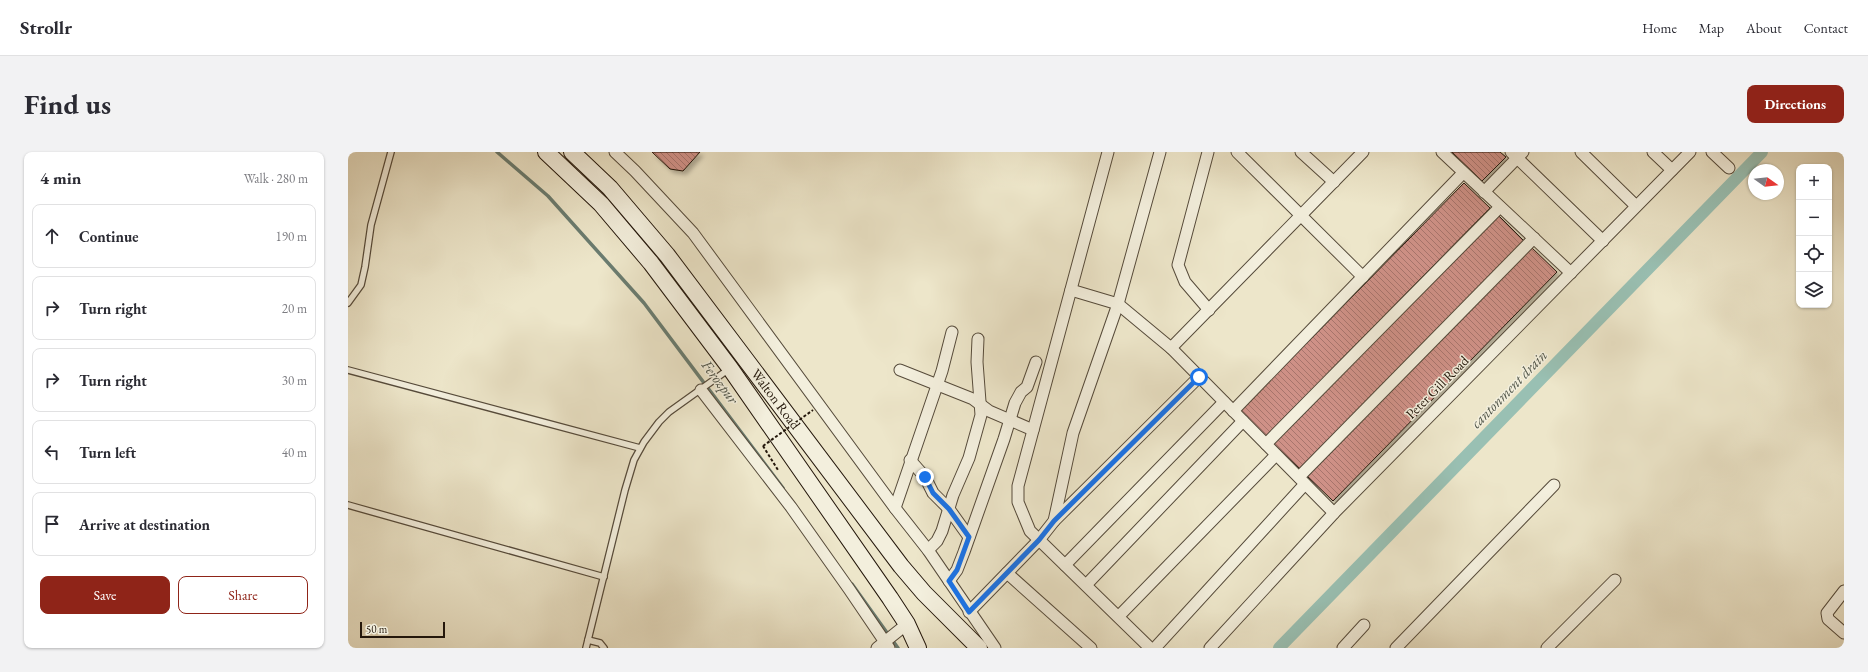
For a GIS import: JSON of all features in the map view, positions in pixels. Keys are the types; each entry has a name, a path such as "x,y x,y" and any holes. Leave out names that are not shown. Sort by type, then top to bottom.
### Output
{"main road":[{"name":"Walton Road","path":"546,152 601,204 651,263 730,368 890,598 906,624 918,648"},
{"name":"Walton Road","path":"572,152 610,188 667,255 897,560 924,593 979,648"},
{"path":"924,593 966,648"},
{"path":"906,624 923,648"}],"street":[{"path":"615,152 635,171 693,233 895,508 928,550 995,648"},
{"path":"1108,152 1018,486 1018,502 1030,531 1119,616 1150,648"},
{"path":"1054,521 1073,433 1118,304 1160,152"},
{"path":"1208,152 1178,265 1185,282 1209,310"},
{"path":"1237,152 1363,277"},
{"path":"1301,152 1334,182"},
{"path":"1171,348 1363,152"},
{"path":"1442,152 1571,273"},
{"path":"1581,152 1636,206"},
{"path":"1653,152 1672,170"},
{"name":"Peter Gill Road","path":"1210,648 1334,513 1690,152"},
{"path":"1712,152 1729,168"},
{"path":"1484,192 1517,154 1603,240"},
{"path":"1233,411 1463,173"},
{"path":"1266,444 1500,207"},
{"path":"1155,648 1302,480 1534,238"},
{"path":"1071,290 1118,304 1171,348 1334,513"},
{"path":"895,508 937,384 952,332"},
{"path":"928,550 937,541 942,531 953,495 969,458 981,415 977,362 978,338"},
{"path":"949,581 957,570 1015,403 1021,392 1027,387 1036,362"},
{"path":"900,370 973,399 980,406 1009,421 1033,430"},
{"path":"969,612 1039,540 1054,521 1199,377"},
{"path":"698,392 791,508 849,589 883,646 906,624"},
{"path":"1065,565 1224,402"},
{"path":"1086,585 1243,421"},
{"path":"1119,616 1276,455"},
{"path":"910,460 925,477 933,493 949,509 969,537"},
{"path":"1396,648 1554,485"},
{"path":"1007,573 1091,648"},
{"path":"1547,648 1615,580"},
{"path":"1844,591 1826,613 1828,620 1844,634"},
{"path":"1343,648 1364,625"}],"lane":[{"path":"348,303 361,285 371,225 390,152"},
{"path":"586,648 625,490 634,460 640,448 649,433 659,422 730,368"},
{"path":"348,370 640,448"},
{"path":"348,505 604,577"},
{"path":"588,640 600,644 604,648"}],"path":[{"path":"780,473 763,446 813,410"}],"building":[{"path":"652,152 700,152 683,171 670,169"},
{"path":"1452,152 1500,152 1506,157 1482,181"},
{"path":"1464,183 1490,208 1266,436 1240,411"},
{"path":"1498,215 1524,241 1300,469 1274,444"},
{"path":"1531,247 1557,272 1333,501 1307,476"}],"waterway":[{"name":"Ferozpur","path":"497,152 548,196 644,303 783,488"},
{"name":"cantonment drain","path":"1279,648 1762,152"},
{"name":"Ferozpur","path":"852,584 898,648"}],"route":[{"path":"925,477 933,493 949,509 969,537 957,570 949,581 969,612 1039,540 1054,521 1199,377"}]}
